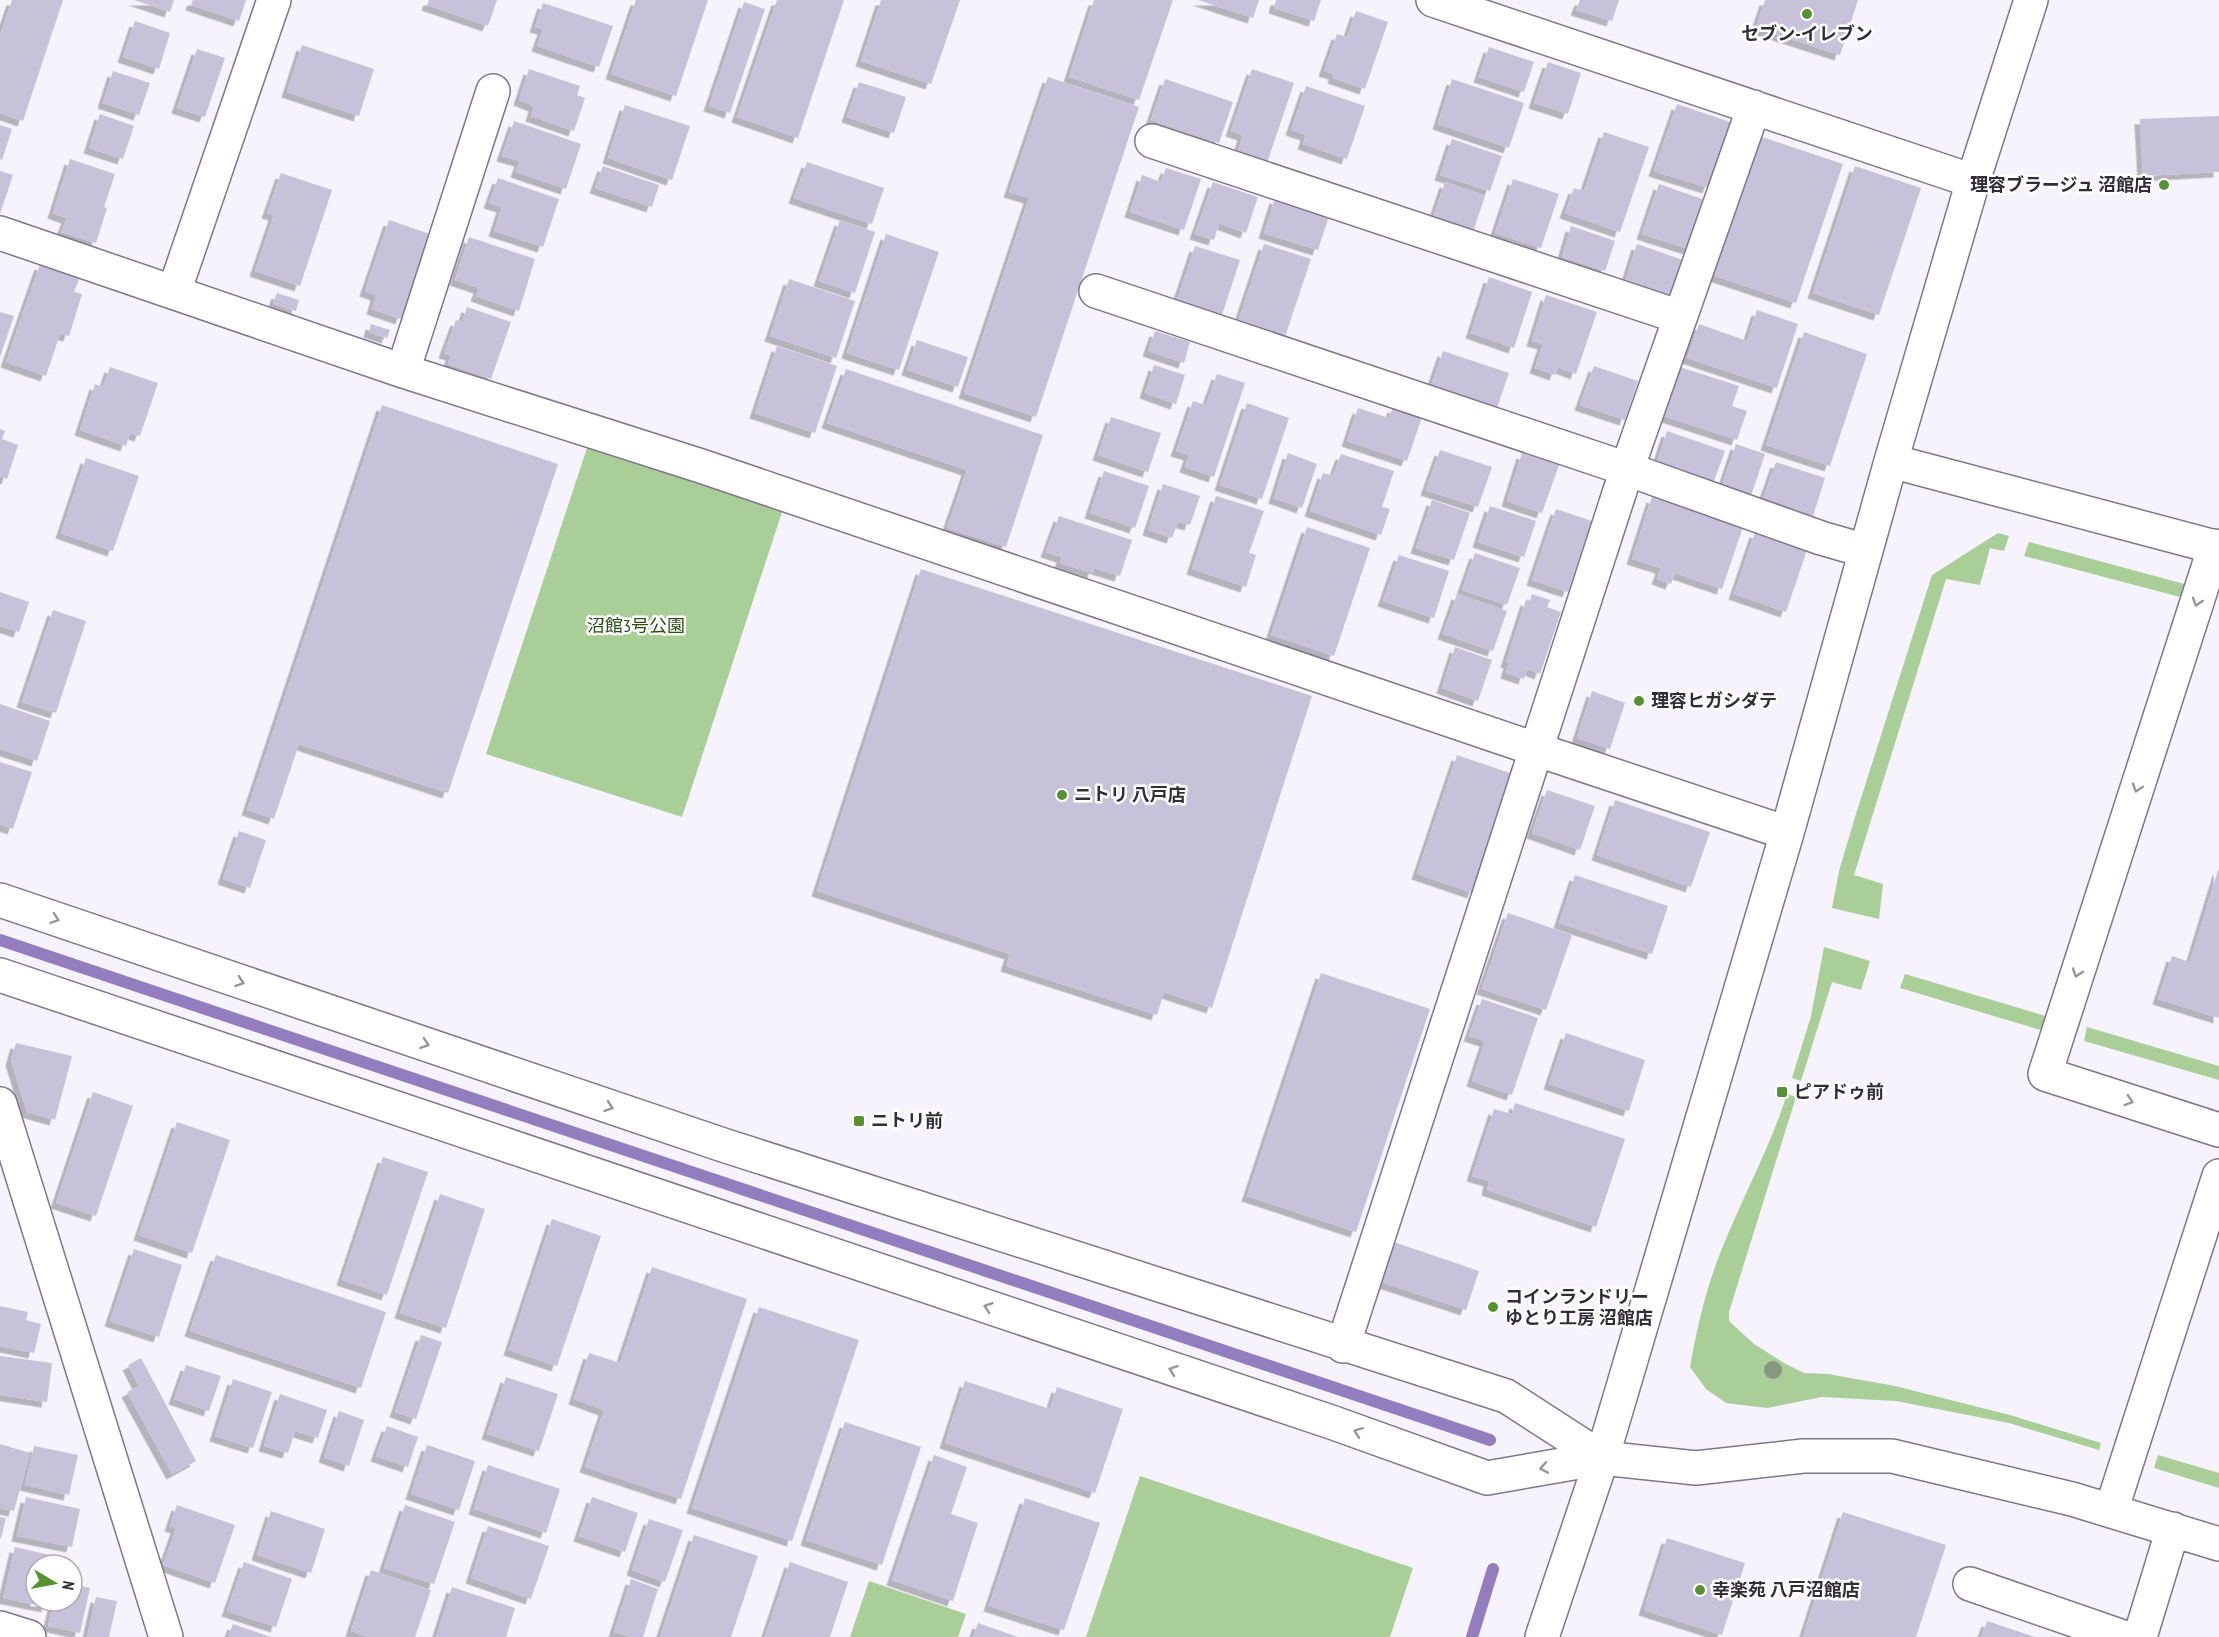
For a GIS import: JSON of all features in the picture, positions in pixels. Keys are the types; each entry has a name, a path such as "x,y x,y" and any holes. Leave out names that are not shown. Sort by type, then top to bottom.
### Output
{"street":[{"path":"174,292 274,0"},
{"path":"1433,0 1506,11 1754,107 1973,181"},
{"path":"1542,1637 1602,1458 1787,832 1891,461 1973,181 2031,0"},
{"path":"403,371 493,91"},
{"path":"1343,1346 1627,469 1754,107"},
{"path":"1152,141 1680,317"},
{"path":"0,233 403,371 701,466 1535,749 1787,832"},
{"path":"1096,291 1627,469 1821,538 1866,551"},
{"path":"1891,461 2217,547 2044,1074 2219,1130"},
{"path":"0,900 723,1145 1343,1346 1506,1396 1602,1458"},
{"path":"0,975 1334,1424 1487,1478 1602,1458 1696,1468 1803,1456 1892,1456 2072,1499 2219,1544"},
{"path":"0,1104 166,1637"},
{"path":"2111,1511 2219,1176"},
{"path":"2140,1637 2173,1529"},
{"path":"1970,1584 2123,1637"},
{"path":"0,1628 29,1637"}],"green space":[{"name":"沼館3号公園","path":"588,445 782,512 682,817 486,754"},
{"path":"1998,533 2009,536 2004,551 1990,548 1980,585 1946,579 1854,875 1883,884 1879,919 1832,908 1839,871 1855,817 1932,575"},
{"path":"2029,542 2188,585 2184,598 2024,556"},
{"path":"1824,947 1870,961 1861,990 1832,982 1801,1081 1792,1078 1811,1016"},
{"path":"1905,974 2049,1017 2044,1031 1900,988"},
{"path":"2087,1027 2219,1066 2219,1080 2084,1041"},
{"path":"1787,1094 1796,1097 1729,1312 1729,1321 1754,1344 1804,1373 1828,1374 1895,1386 2010,1415 2101,1443 2099,1450 2009,1423 1896,1401 1822,1397 1767,1408 1726,1403 1706,1389 1690,1367 1706,1294 1729,1231"},
{"path":"2158,1455 2219,1473 2219,1488 2154,1468"},
{"path":"1140,1476 1413,1568 1390,1637 1086,1637"},
{"path":"869,1581 966,1614 958,1637 850,1637"}],"building":[{"path":"12,0 63,0 23,121 0,113 0,35"},
{"path":"134,0 174,0 170,12"},
{"path":"193,0 246,0 239,21 191,5"},
{"path":"429,0 497,0 488,26 427,5"},
{"path":"636,0 708,0 676,96 611,74"},
{"path":"777,0 844,0 798,138 737,117"},
{"path":"881,0 960,0 931,84 861,61"},
{"path":"1094,0 1173,0 1139,100 1069,77"},
{"path":"1198,0 1259,0 1253,18"},
{"path":"1276,0 1321,0 1314,21 1274,8"},
{"path":"1580,0 1619,0 1612,21 1576,10"},
{"name":"セブン-イレブン","path":"1765,0 1858,0 1840,55 1756,28"},
{"path":"744,2 765,9 730,113 709,106"},
{"path":"543,3 613,26 599,67 537,46 543,29 535,27"},
{"path":"1356,11 1388,22 1365,89 1333,78 1334,74 1324,71 1337,34 1347,37"},
{"path":"135,21 170,33 159,69 123,57"},
{"path":"302,45 374,69 359,116 287,92"},
{"path":"1489,47 1534,62 1524,92 1479,77"},
{"path":"197,49 225,58 205,117 177,108"},
{"path":"1548,62 1581,73 1568,114 1534,103"},
{"path":"529,69 580,86 577,95 585,98 574,131 531,116 534,106 519,100"},
{"path":"1252,69 1294,83 1267,163 1237,153 1243,135 1231,131"},
{"path":"113,71 150,83 139,115 103,103"},
{"path":"1048,77 1139,107 1036,417 964,393 1029,198 1009,192"},
{"path":"1165,79 1233,102 1219,143 1151,120"},
{"path":"1452,79 1524,103 1509,148 1438,124"},
{"path":"859,82 906,97 894,133 847,117"},
{"path":"1306,86 1365,106 1347,159 1303,144 1306,135 1291,130"},
{"path":"1677,104 1730,122 1708,188 1654,171"},
{"path":"625,105 690,126 672,180 608,158"},
{"path":"100,114 134,126 123,159 89,148"},
{"path":"2219,116 2219,172 2143,176 2140,119"},
{"path":"514,121 581,144 566,189 516,172 520,161 502,156"},
{"path":"0,125 12,129 2,160 0,159"},
{"path":"1604,132 1649,147 1620,232 1565,213 1574,188 1584,191"},
{"path":"1759,136 1843,164 1796,303 1712,275"},
{"path":"1452,139 1502,156 1490,191 1440,175"},
{"path":"70,159 115,174 104,207 107,208 96,243 61,232 67,218 53,213"},
{"path":"807,162 884,188 872,224 794,198"},
{"path":"603,166 659,185 652,207 595,188"},
{"path":"1855,166 1921,188 1879,315 1813,293"},
{"path":"1166,168 1201,179 1184,230 1130,212 1142,175 1161,182"},
{"path":"0,171 13,175 0,214"},
{"path":"281,173 332,190 300,286 255,271 274,215 267,213"},
{"path":"498,178 559,199 543,247 494,231 502,207 489,203"},
{"path":"1513,179 1559,194 1541,248 1495,233"},
{"path":"1213,182 1258,197 1246,233 1219,223 1214,240 1195,234"},
{"path":"1445,182 1485,196 1473,232 1433,218"},
{"path":"1659,184 1705,200 1689,249 1642,234"},
{"path":"1275,198 1329,216 1318,250 1264,233"},
{"path":"389,220 430,234 401,319 372,309 376,295 365,291"},
{"path":"840,220 875,232 855,293 819,281"},
{"path":"1571,226 1615,241 1605,271 1562,257"},
{"path":"886,234 939,252 899,370 847,353"},
{"path":"469,237 535,259 519,311 476,296 479,288 455,280"},
{"path":"1264,244 1311,259 1284,340 1237,325"},
{"path":"1637,244 1683,260 1668,304 1623,289"},
{"path":"1195,246 1240,260 1220,321 1175,306"},
{"path":"40,264 80,277 74,292 82,294 69,336 60,334 46,376 6,362"},
{"path":"1489,277 1532,292 1514,348 1471,333"},
{"path":"789,279 855,301 836,358 770,336"},
{"path":"277,293 299,300 296,311 273,304"},
{"path":"1546,295 1597,312 1576,374 1558,367 1555,375 1535,368 1543,344 1532,341"},
{"path":"467,307 511,322 491,379 448,364 451,355 444,353 456,320 462,322"},
{"path":"1757,310 1798,324 1777,388 1687,358 1699,324 1747,341"},
{"path":"0,312 14,316 0,357"},
{"path":"371,324 390,330 387,338 369,332"},
{"path":"1155,331 1190,342 1184,363 1148,351"},
{"path":"1804,332 1867,354 1830,466 1766,445"},
{"path":"917,340 968,357 958,387 907,370"},
{"path":"777,346 837,366 815,433 755,413"},
{"path":"1443,351 1509,373 1496,411 1430,389"},
{"path":"1154,365 1185,375 1176,404 1145,393"},
{"path":"1594,366 1638,381 1625,420 1580,405"},
{"path":"110,367 158,383 140,436 130,433 126,446 80,430 95,384 103,387"},
{"path":"1680,367 1739,386 1732,406 1747,411 1737,440 1664,416"},
{"path":"846,369 1043,435 1006,547 947,528 967,470 827,423"},
{"path":"1217,374 1245,383 1214,477 1185,467 1189,455 1176,451 1193,401 1206,405"},
{"path":"1247,403 1289,418 1262,499 1220,485"},
{"path":"382,405 558,464 448,793 299,744 274,819 247,810"},
{"path":"1393,407 1422,417 1407,461 1347,441 1358,408 1389,418"},
{"path":"1111,417 1161,433 1148,472 1098,455"},
{"path":"0,429 5,431 2,439 18,445 7,479 0,476"},
{"path":"1667,431 1725,451 1714,481 1657,462"},
{"path":"1736,444 1765,454 1751,496 1722,486"},
{"path":"1440,450 1492,467 1478,507 1426,490"},
{"path":"1288,453 1317,464 1302,508 1274,498"},
{"path":"1522,453 1559,465 1542,513 1507,501"},
{"path":"1341,454 1394,471 1382,507 1390,509 1381,535 1310,511 1323,473 1333,476"},
{"path":"86,458 139,476 113,551 61,533"},
{"path":"1776,462 1825,478 1813,516 1763,499"},
{"path":"1104,471 1149,486 1135,528 1090,513"},
{"path":"1163,484 1200,496 1190,525 1178,522 1172,538 1148,530"},
{"path":"1216,496 1264,511 1249,553 1256,555 1246,587 1192,569"},
{"path":"1652,497 1743,527 1722,589 1675,573 1671,584 1657,579 1661,568 1632,559"},
{"path":"1432,500 1470,513 1454,560 1416,548"},
{"path":"1490,506 1536,521 1524,557 1478,542"},
{"path":"1556,509 1592,521 1568,592 1532,580"},
{"path":"1059,516 1132,540 1120,576 1094,568 1093,573 1060,563 1062,557 1046,552"},
{"path":"1307,527 1370,548 1334,656 1271,635"},
{"path":"1755,532 1807,550 1786,612 1734,594"},
{"path":"1475,553 1520,568 1507,605 1462,590"},
{"path":"1399,555 1449,571 1434,618 1383,601"},
{"path":"921,569 1312,696 1212,1008 1164,992 1157,1015 1006,966 1010,954 817,891"},
{"path":"0,592 29,602 19,632 0,626"},
{"path":"1457,594 1507,611 1493,651 1443,634"},
{"path":"1532,594 1550,600 1547,607 1561,612 1540,674 1527,669 1524,679 1506,673 1509,663 1506,662 1526,600 1530,601"},
{"path":"53,610 86,621 56,713 22,702"},
{"path":"1455,647 1492,660 1478,701 1442,688"},
{"path":"1592,691 1625,703 1610,749 1577,738"},
{"path":"0,704 50,721 37,761 0,749"},
{"path":"1457,755 1513,774 1473,893 1417,874"},
{"path":"0,762 32,772 13,829 0,824"},
{"path":"1547,790 1595,806 1580,850 1532,833"},
{"path":"1615,800 1710,832 1691,887 1597,855"},
{"path":"239,831 266,840 250,888 223,879"},
{"path":"2218,870 2219,1018 2158,999 2172,956 2190,962"},
{"path":"1575,875 1668,906 1652,954 1559,923"},
{"path":"1508,913 1572,935 1546,1010 1482,989"},
{"path":"1321,973 1430,1009 1356,1232 1247,1196"},
{"path":"1482,999 1538,1018 1512,1095 1472,1081 1485,1041 1469,1036"},
{"path":"1566,1033 1645,1060 1629,1111 1549,1084"},
{"path":"16,1043 72,1056 55,1120 27,1112 11,1060"},
{"path":"93,1092 133,1106 96,1216 56,1203"},
{"path":"1515,1103 1625,1139 1596,1227 1487,1190 1489,1181 1472,1176 1494,1109 1512,1114"},
{"path":"177,1122 230,1140 192,1253 139,1235"},
{"path":"383,1157 428,1172 387,1295 342,1280"},
{"path":"440,1194 485,1209 446,1328 400,1313"},
{"path":"552,1219 601,1236 557,1366 509,1350"},
{"path":"1391,1241 1479,1271 1466,1310 1378,1281"},
{"path":"134,1249 182,1265 159,1337 110,1321"},
{"path":"216,1255 386,1312 361,1388 190,1331"},
{"path":"652,1267 747,1299 681,1499 585,1467 604,1410 574,1399 589,1353 620,1363"},
{"path":"0,1306 28,1312 26,1320 41,1324 34,1353 0,1346"},
{"path":"759,1307 859,1340 792,1541 692,1508"},
{"path":"421,1335 442,1342 416,1419 395,1412"},
{"path":"0,1356 52,1363 47,1402 0,1395"},
{"path":"141,1358 196,1461 172,1474 127,1392 139,1386 128,1365"},
{"path":"186,1365 221,1376 209,1411 174,1399"},
{"path":"506,1377 558,1394 539,1451 487,1434"},
{"path":"233,1379 272,1392 253,1448 215,1436"},
{"path":"965,1381 1050,1409 1057,1387 1123,1409 1095,1493 945,1443"},
{"path":"280,1394 327,1410 318,1438 295,1431 288,1453 264,1446"},
{"path":"339,1411 364,1420 349,1466 324,1457"},
{"path":"845,1422 921,1447 882,1565 806,1540"},
{"path":"387,1426 418,1437 408,1467 376,1456"},
{"path":"0,1444 30,1453 14,1511 0,1508"},
{"path":"427,1445 475,1461 459,1510 411,1494"},
{"path":"34,1446 78,1455 69,1495 25,1485"},
{"path":"934,1455 967,1467 951,1514 978,1523 953,1601 892,1580"},
{"path":"488,1465 560,1489 546,1533 474,1509"},
{"path":"26,1497 80,1509 72,1547 17,1536"},
{"path":"592,1497 638,1513 625,1552 579,1536"},
{"path":"1025,1498 1100,1523 1064,1630 989,1606"},
{"path":"177,1505 235,1525 215,1583 163,1565 176,1528 170,1526"},
{"path":"405,1505 455,1522 434,1584 384,1568"},
{"path":"271,1511 325,1529 311,1573 257,1555"},
{"path":"1843,1512 1946,1545 1916,1637 1803,1637"},
{"path":"0,1517 6,1518 1,1538 0,1538"},
{"path":"649,1519 683,1530 665,1582 632,1570"},
{"path":"488,1526 549,1546 531,1599 471,1578"},
{"path":"694,1535 758,1556 731,1637 660,1637"},
{"path":"1667,1538 1745,1563 1722,1635 1644,1610"},
{"path":"15,1547 41,1553 24,1553 24,1602 3,1598"},
{"path":"244,1562 292,1579 276,1627 227,1611"},
{"path":"790,1562 848,1582 830,1637 765,1637"},
{"path":"371,1570 431,1590 415,1637 369,1637 351,1631"},
{"path":"631,1579 658,1589 643,1637 631,1637 614,1632"},
{"path":"84,1587 90,1588 80,1633 48,1626 51,1613 84,1613"},
{"path":"452,1587 515,1608 506,1637 436,1637"},
{"path":"96,1597 117,1601 109,1637 87,1637"},
{"path":"1987,1621 2035,1637 1981,1637"},
{"path":"978,1623 1018,1637 973,1637"},
{"path":"233,1624 271,1637 228,1637"}],"waterway":[{"path":"0,940 1490,1440"},
{"path":"1472,1637 1493,1569"}],"place":[{"name":"セブン-イレブン","path":"1807,14"},
{"name":"理容ブラージュ 沼館店","path":"2164,185"},
{"name":"理容ヒガシダテ","path":"1639,701"},
{"name":"ニトリ 八戸店","path":"1062,795"},
{"name":"ピアドゥ前","path":"1782,1092"},
{"name":"ニトリ前","path":"859,1121"},
{"name":"コインランドリー ゆとり工房 沼館店","path":"1493,1307"},
{"name":"幸楽苑 八戸沼館店","path":"1700,1590"}]}
